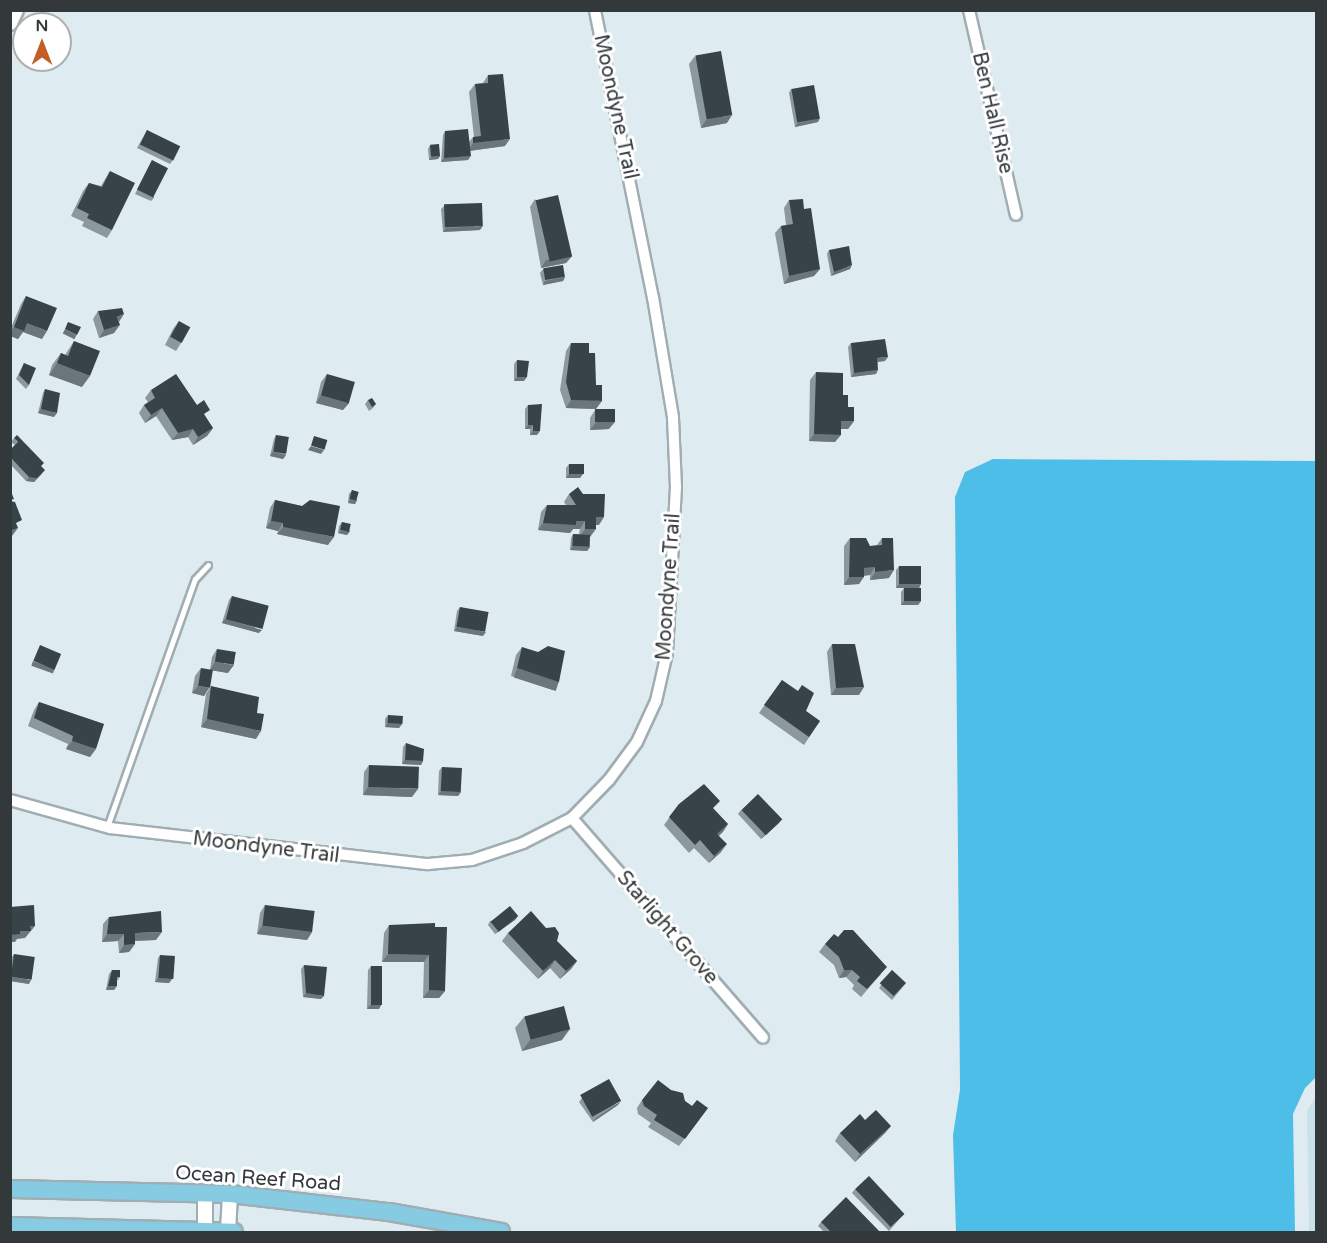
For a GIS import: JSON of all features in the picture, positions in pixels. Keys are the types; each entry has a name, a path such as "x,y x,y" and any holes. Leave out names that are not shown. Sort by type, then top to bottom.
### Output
{"main road":[{"name":"Ocean Reef Road","path":"10,1189 230,1194 389,1212 501,1233"},
{"path":"10,1227 234,1233"}],"street":[{"path":"10,23 16,10"},
{"name":"Moondyne Trail","path":"10,800 107,827 429,864 472,860 523,843 572,818 609,780 630,752 656,700 667,646 676,487 673,417 653,298 595,10"},
{"name":"Ben Hall Rise","path":"969,10 1016,215"},
{"name":"Starlight Grove","path":"572,818 763,1038"},
{"path":"205,1231 206,1194"},
{"path":"228,1232 230,1194"}],"lane":[{"path":"107,827 195,579 208,565"}],"shaded area":[{"path":"993,459 1316,461 1316,1077 1305,1088 1293,1114 1295,1232 956,1232 953,1135 960,1090 955,497 965,472"},
{"path":"1316,1097 1316,1232 1309,1232 1307,1110"}],"building":[{"path":"721,51 732,115 707,120 695,56"},
{"path":"503,74 510,139 473,143 473,137 481,136 475,84 488,83 488,75"},
{"path":"814,85 820,118 797,122 791,89"},
{"path":"468,129 471,156 444,158 445,131"},
{"path":"147,130 180,146 173,161 140,144"},
{"path":"439,144 440,156 431,157 430,145"},
{"path":"152,160 168,168 153,198 137,189"},
{"path":"110,171 135,183 112,230 87,218 89,214 77,208 89,183 102,187"},
{"path":"558,195 572,256 550,262 536,200"},
{"path":"803,199 804,209 811,208 820,269 789,276 781,226 793,224 789,200"},
{"path":"482,203 483,226 445,227 444,204"},
{"path":"849,246 852,265 834,272 829,250"},
{"path":"563,265 565,277 545,280 543,268"},
{"path":"26,296 57,308 47,331 27,323 24,331 14,327"},
{"path":"122,308 124,314 117,317 120,325 104,330 98,311"},
{"path":"179,321 190,327 182,343 170,337"},
{"path":"68,322 81,327 77,335 65,329"},
{"path":"885,339 888,357 877,358 878,370 854,373 851,343"},
{"path":"74,341 100,351 90,376 57,363 61,353 68,356"},
{"path":"571,343 589,343 589,353 595,353 596,385 602,385 602,401 571,400 566,382"},
{"path":"517,360 529,361 527,377 517,377"},
{"path":"24,363 36,368 29,385 19,375"},
{"path":"816,372 843,373 843,395 848,395 848,407 854,407 854,421 841,421 841,435 814,434"},
{"path":"176,374 197,405 204,400 210,410 204,414 213,428 198,437 193,429 178,433 162,408 151,415 144,405 155,398 151,390"},
{"path":"327,374 355,382 349,403 321,395"},
{"path":"45,389 60,393 57,413 41,409"},
{"path":"372,398 376,404 372,407 368,400"},
{"path":"542,404 540,431 533,431 533,425 528,425 528,405"},
{"path":"595,409 615,409 615,422 595,422"},
{"path":"17,435 44,463 41,466 45,470 37,478 29,477 10,455 10,450 18,442 14,438"},
{"path":"276,435 289,437 286,454 273,452"},
{"path":"314,436 327,440 324,450 311,446"},
{"path":"569,464 584,464 584,474 569,474"},
{"path":"578,487 583,494 605,494 604,517 596,517 596,529 585,529 585,521 576,521 576,525 543,523 547,505 576,505 569,494"},
{"path":"352,490 359,492 356,501 350,499"},
{"path":"275,500 302,506 310,500 340,506 334,537 283,527 283,523 271,521"},
{"path":"10,501 15,502 22,520 16,523 18,528 10,531"},
{"path":"342,522 351,524 349,532 340,530"},
{"path":"573,534 590,535 589,547 572,546"},
{"path":"850,538 866,538 870,546 882,545 882,538 893,538 894,570 875,572 875,567 864,568 864,577 849,577"},
{"path":"899,566 921,566 921,584 899,584"},
{"path":"904,588 921,588 921,601 904,601"},
{"path":"232,596 269,606 262,629 226,619"},
{"path":"460,607 489,612 485,632 457,627"},
{"path":"832,644 855,644 864,687 836,688"},
{"path":"40,645 61,654 55,670 33,661"},
{"path":"548,646 565,651 559,682 517,668 522,647 538,652"},
{"path":"217,649 236,652 234,665 215,662"},
{"path":"201,668 213,670 210,688 198,686"},
{"path":"782,680 798,691 802,685 814,693 806,711 820,721 809,737 764,705"},
{"path":"211,686 259,697 257,713 264,714 261,731 207,719"},
{"path":"39,702 104,724 96,749 72,741 73,736 34,718"},
{"path":"388,715 403,716 402,724 387,723"},
{"path":"406,743 424,749 423,761 405,760"},
{"path":"369,765 419,767 418,789 368,787"},
{"path":"442,767 462,768 461,792 441,791"},
{"path":"704,784 720,801 713,808 728,824 717,834 727,844 714,856 700,840 695,845 669,817 679,804"},
{"path":"758,794 782,819 766,835 741,810"},
{"path":"34,905 35,926 30,926 31,931 20,931 20,934 10,935 10,907"},
{"path":"265,905 315,911 312,932 262,926"},
{"path":"510,906 518,916 499,932 491,922"},
{"path":"161,911 162,932 135,933 135,944 124,945 124,934 107,934 109,917"},
{"path":"531,911 546,928 555,927 559,933 557,941 577,961 566,971 555,960 543,971 508,933"},
{"path":"435,923 435,927 447,927 445,991 429,990 429,955 388,954 389,925"},
{"path":"844,930 853,930 887,967 867,989 857,981 860,977 852,970 844,970 839,957 825,944 834,934 838,937"},
{"path":"14,954 35,957 32,980 11,977"},
{"path":"160,955 175,956 173,979 158,978"},
{"path":"304,965 327,967 324,996 306,993"},
{"path":"371,966 382,966 382,1005 371,1005"},
{"path":"112,970 120,970 117,986 108,986"},
{"path":"892,970 906,983 894,996 880,983"},
{"path":"564,1006 570,1029 531,1040 524,1017"},
{"path":"609,1079 621,1101 592,1117 580,1095"},
{"path":"658,1080 671,1090 683,1093 685,1101 692,1106 697,1100 708,1108 685,1139 654,1120 657,1115 644,1106 642,1100"},
{"path":"876,1110 891,1126 860,1154 840,1133 860,1114 865,1120"},
{"path":"869,1176 904,1214 891,1227 855,1189"},
{"path":"846,1197 881,1233 832,1233 821,1222"}]}
